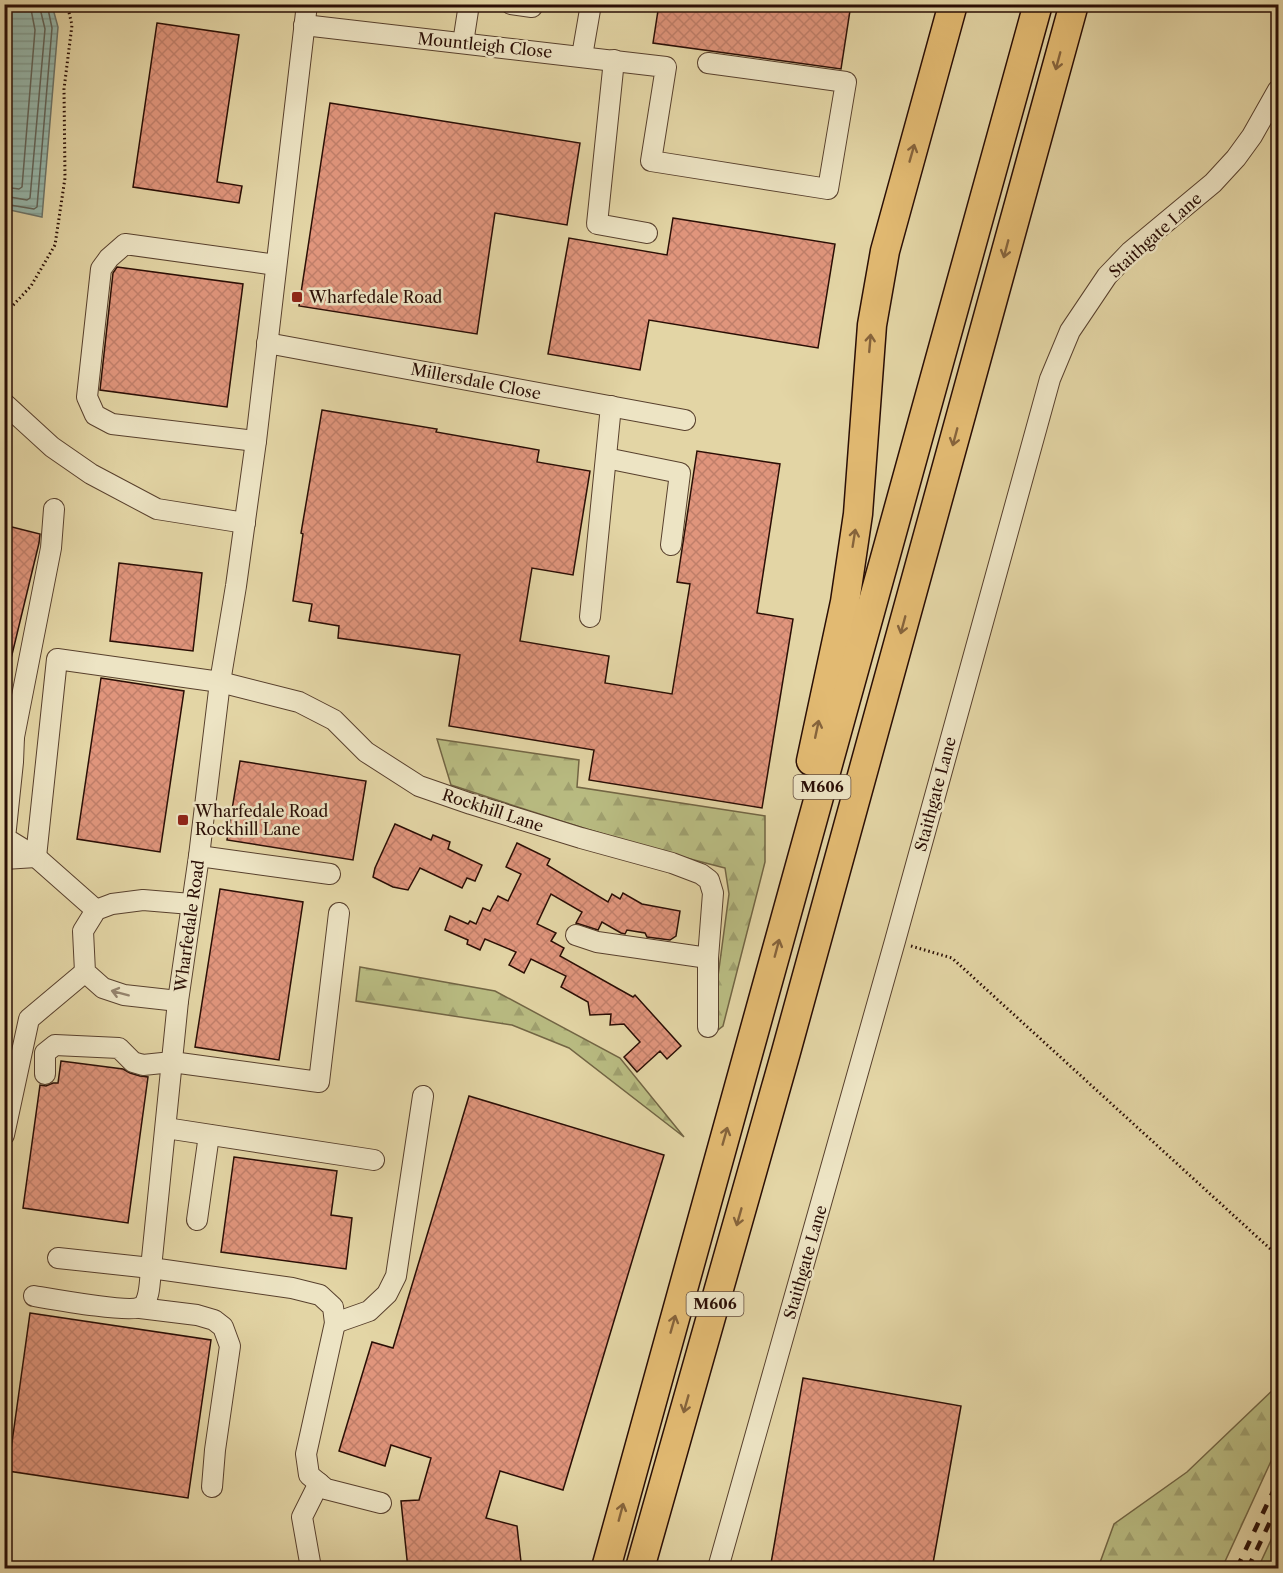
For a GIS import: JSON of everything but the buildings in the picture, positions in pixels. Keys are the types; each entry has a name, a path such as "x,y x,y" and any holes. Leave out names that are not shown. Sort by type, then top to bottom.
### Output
{"highway":[{"name":"M606","path":"799,870 810,765 845,602 858,514 872,325 885,251 953,4"},
{"name":"M606","path":"606,1569 1038,4"},
{"name":"M606","path":"640,1569 786,1052 1074,4"}],"street":[{"name":"Wharfedale Road","path":"140,1308 147,1301 178,1001 199,856 220,682 256,441 307,4"},
{"path":"463,43 469,4"},
{"path":"511,4 532,7"},
{"path":"582,56 591,4"},
{"name":"Mountleigh Close","path":"304,25 666,67 651,162 828,189 846,82 708,63"},
{"path":"614,60 597,224 647,233"},
{"name":"Staithgate Lane","path":"718,1569 1050,379 1070,331 1107,276 1130,252 1213,183 1236,158 1252,136 1278,90"},
{"path":"256,441 112,424 95,415 87,397 101,269 109,258 125,244 276,265"},
{"name":"Millersdale Close","path":"267,343 685,420"},
{"path":"4,403 52,447 91,474 157,509 245,523"},
{"path":"590,617 611,406"},
{"path":"606,458 680,473 670,545"},
{"path":"54,509 51,548 9,735 5,838 36,857 96,910"},
{"name":"Rockhill Lane","path":"36,857 57,659 220,682 299,702 334,720 366,752 418,786 581,838 672,863 709,880 713,893 708,958 708,1027"},
{"path":"199,856 330,874"},
{"path":"4,859 36,857"},
{"path":"178,1001 124,995 103,988 85,972 83,931 96,910 112,904 143,900 191,904"},
{"path":"45,1074 45,1053 55,1045 119,1048 133,1062 143,1065 172,1062 320,1082 339,912"},
{"path":"576,935 597,942 708,958"},
{"path":"4,1135 29,1019 85,972"},
{"path":"335,1323 369,1311 387,1294 396,1276 423,1096"},
{"path":"166,1128 374,1160"},
{"path":"197,1220 209,1135"},
{"path":"58,1258 151,1268 292,1288 320,1295 333,1307 335,1323 306,1454 309,1475 326,1489 381,1503"},
{"path":"34,1296 124,1309 140,1308 196,1315 214,1320 223,1327 230,1346 214,1450 212,1487"},
{"path":"311,1569 302,1517 319,1483"}],"path":[{"path":"4,315 31,286 55,245 65,178 64,89 72,25 67,4"},
{"path":"895,941 952,958 1278,1256"}],"green space":[{"path":"437,739 579,760 577,787 765,816 765,862 723,1026 710,1036 729,894 725,868 621,840 451,785"},
{"path":"360,967 495,991 620,1058 684,1137 569,1048 512,1025 356,1001"},
{"path":"1278,1385 1278,1446 1222,1568 1098,1568 1114,1524 1187,1472"},
{"path":"1278,1525 1278,1568 1258,1568"}],"water":[{"path":"5,4 52,5 58,27 42,217 5,209"}],"railway":[{"path":"1237,1568 1278,1481"},
{"path":"1248,1568 1278,1505"}],"place":[{"name":"Wharfedale Road","path":"297,297"},
{"name":"Wharfedale Road Rockhill Lane","path":"183,820"}]}
